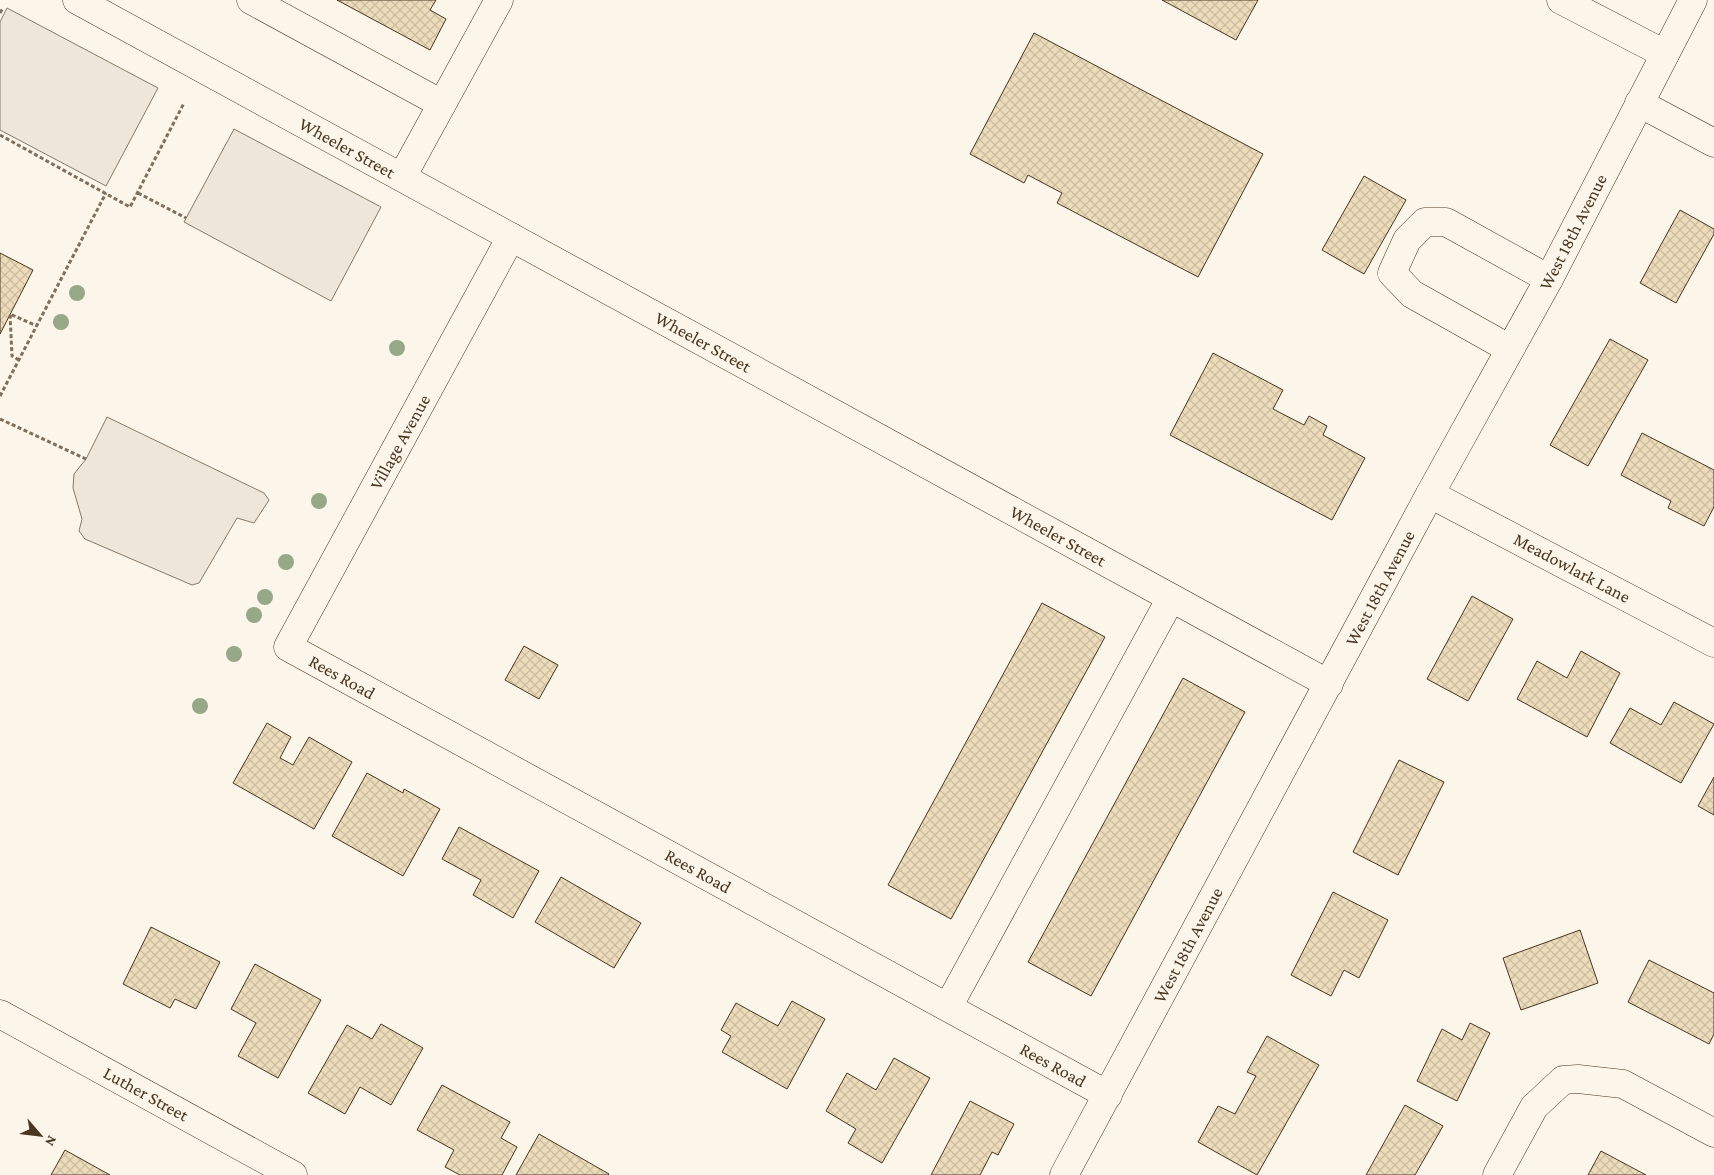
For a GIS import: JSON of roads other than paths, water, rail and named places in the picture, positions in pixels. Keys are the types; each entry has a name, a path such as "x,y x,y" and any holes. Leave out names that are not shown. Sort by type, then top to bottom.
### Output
{"street":[{"name":"Wheeler Street","path":"76,0 1329,684"},
{"path":"251,0 442,104"},
{"path":"402,177 500,0"},
{"path":"1561,0 1664,54"},
{"name":"West 18th Avenue","path":"1064,1175 1430,494 1510,350 1693,0"},
{"path":"1639,103 1714,143"},
{"path":"1510,350 1412,294 1392,273 1407,240 1425,222 1446,222 1548,279"},
{"name":"Village Avenue","path":"288,647 511,237"},
{"name":"Meadowlark Lane","path":"1430,494 1714,643"},
{"path":"948,1007 1171,598"},
{"name":"Rees Road","path":"288,647 1108,1095"},
{"name":"Luther Street","path":"0,1014 292,1175"},
{"path":"1497,1175 1534,1107 1563,1080 1624,1084 1714,1133"}]}
